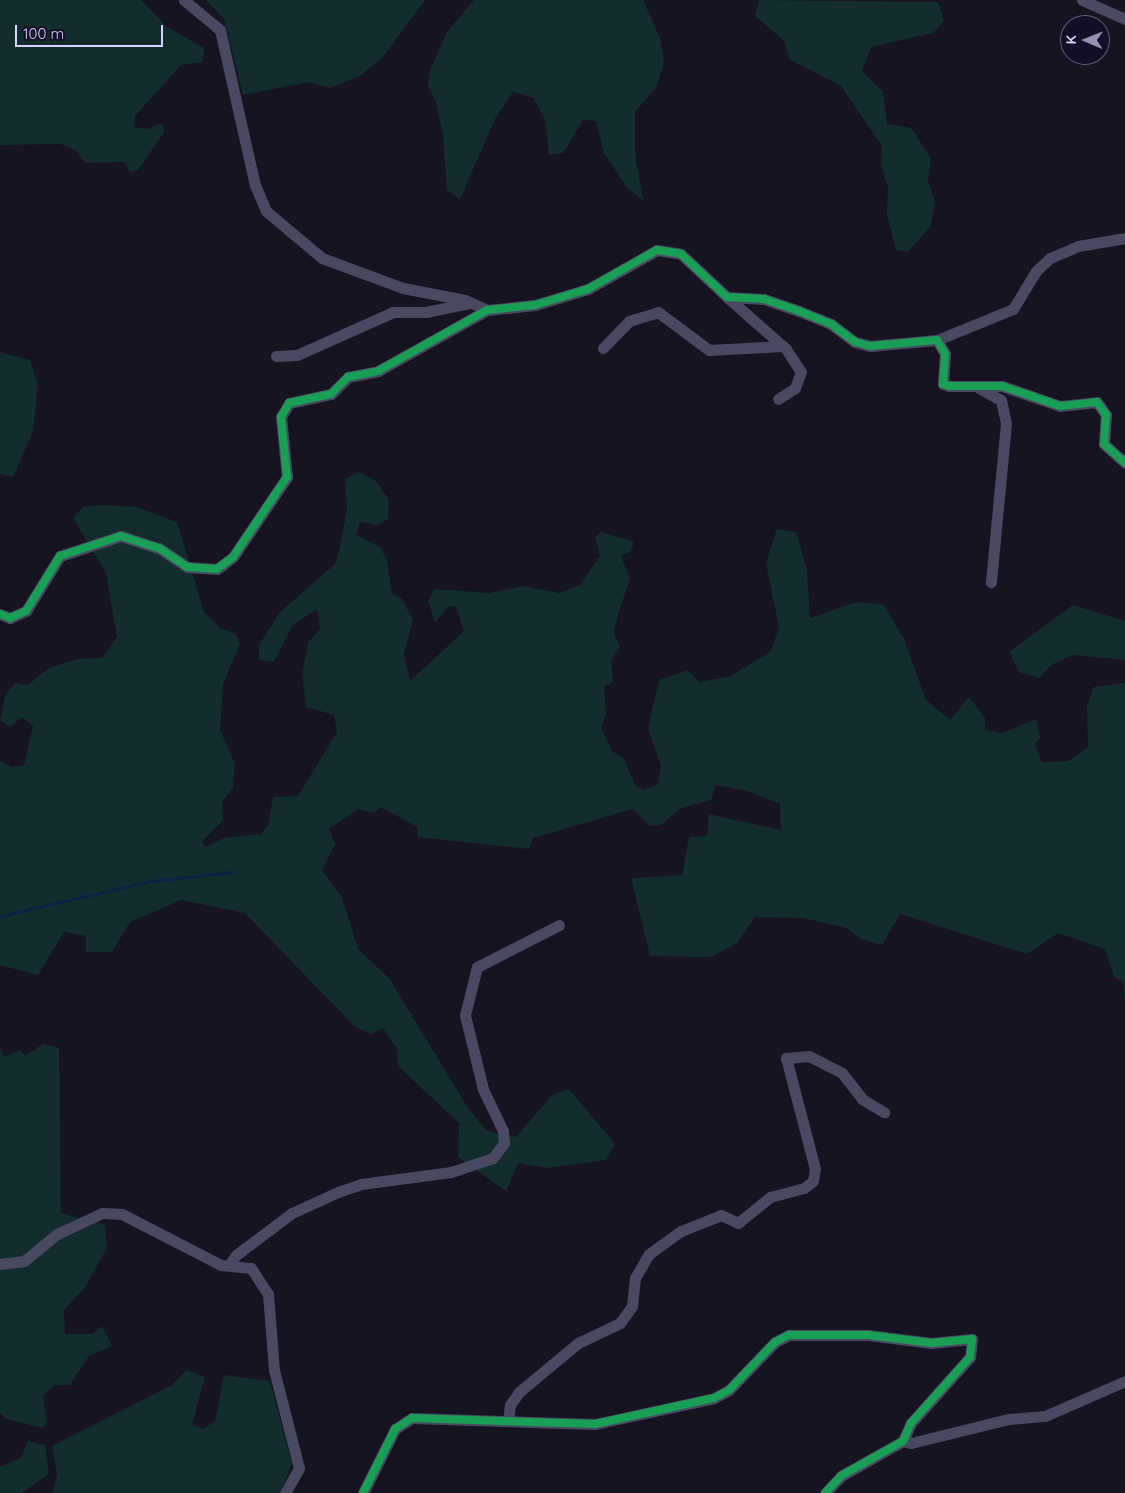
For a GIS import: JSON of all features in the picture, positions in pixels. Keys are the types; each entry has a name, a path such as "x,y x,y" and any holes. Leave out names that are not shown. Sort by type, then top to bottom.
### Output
{"street":[{"path":"184,0 220,30 255,185 266,212 322,258 403,288 470,303 486,310"},
{"path":"1082,0 1125,19"},
{"path":"727,297 764,298 831,324 855,342 870,346 937,340 1014,309 1036,271 1050,258 1078,246 1125,238"},
{"path":"0,614 10,618 26,611 60,556 113,537 140,540 187,567 217,569 233,557 287,477 281,417 289,403 331,394 348,377 378,371 486,310 535,305 588,290 657,250 680,254 782,346 802,372 795,388 778,399"},
{"path":"276,356 297,355 393,312 426,312 470,303"},
{"path":"604,348 629,322 658,312 709,350 782,346"},
{"path":"937,340 945,354 943,384 1019,390 1060,406 1097,402 1106,415 1104,444 1125,463"},
{"path":"974,386 1001,400 1006,423 991,582"},
{"path":"229,1265 236,1255 292,1213 338,1192 361,1184 451,1172 493,1158 504,1144 503,1131 483,1089 465,1015 477,967 559,925"},
{"path":"508,1421 510,1405 519,1392 578,1343 620,1323 632,1306 635,1278 649,1254 681,1231 721,1215 738,1222 770,1197 804,1188 813,1181 815,1169 786,1058 809,1056 842,1073 862,1099 884,1112"},
{"path":"0,1264 24,1261 57,1234 102,1213 122,1214 229,1265 251,1268 268,1294 274,1370 299,1468 285,1493"},
{"path":"363,1493 402,1421 508,1421 595,1424 714,1398 742,1378 774,1342 789,1335 868,1334 930,1343 972,1339 970,1357 911,1423 903,1441 841,1476 826,1493"},
{"path":"903,1441 911,1443 1009,1419 1045,1416 1125,1381"}],"green space":[{"path":"0,0 141,0 166,26 204,48 202,62 181,65 135,116 134,127 148,129 161,123 165,131 138,170 130,172 124,162 85,163 76,151 61,144 0,145"},
{"path":"206,0 425,0 383,57 360,76 330,88 309,82 243,95 224,19"},
{"path":"474,0 643,0 660,38 664,62 656,88 635,112 635,154 643,200 628,189 604,153 596,121 583,120 563,153 549,155 545,120 534,98 513,92 496,117 460,199 447,190 443,136 436,102 428,86 430,70 447,32"},
{"path":"759,0 938,2 944,21 933,33 871,47 862,71 883,92 887,124 911,128 931,158 928,181 935,202 930,227 908,252 896,250 887,215 888,187 881,165 882,146 841,86 789,59 784,41 755,16"},
{"path":"0,352 30,360 38,384 33,432 13,477 0,474"},
{"path":"359,472 375,480 389,500 388,519 378,525 360,522 356,535 380,547 387,560 392,594 402,599 413,620 404,654 410,681 464,631 456,606 448,607 435,622 428,601 434,589 489,593 522,586 559,593 580,585 600,556 595,537 601,532 634,542 631,551 621,556 630,578 613,631 620,646 611,662 613,682 604,687 606,714 601,728 612,751 624,759 635,785 644,790 658,784 661,765 648,729 659,680 688,670 699,682 731,676 771,651 779,627 766,563 777,529 796,532 807,570 810,618 856,602 884,605 904,639 926,700 950,720 969,697 985,718 985,730 1003,733 1036,719 1040,738 1035,744 1042,762 1069,761 1088,747 1087,705 1094,687 1125,683 1125,1002 1123,981 1114,977 1105,949 1058,933 1027,954 900,914 882,945 861,939 847,928 803,918 755,917 737,943 711,957 650,956 631,878 682,875 689,837 707,836 709,814 781,830 780,804 747,791 716,785 711,800 681,808 661,825 650,826 633,809 533,838 529,849 418,837 417,827 381,807 374,813 358,809 329,829 335,844 322,870 342,898 358,949 389,978 468,1108 487,1131 516,1137 552,1095 569,1089 615,1144 606,1160 547,1168 518,1163 506,1191 458,1157 459,1123 398,1066 397,1049 383,1028 371,1034 354,1026 245,913 181,900 130,922 112,952 86,952 86,936 64,932 38,975 0,965 0,761 12,767 24,765 33,726 22,717 10,727 0,720 6,694 15,683 28,685 49,668 77,659 102,658 117,637 106,573 73,518 83,507 103,505 136,507 177,522 204,612 221,629 235,633 240,644 223,684 220,730 235,764 233,788 222,802 223,820 202,842 206,847 224,838 261,834 268,825 273,797 298,796 337,732 334,715 306,707 302,674 308,643 320,629 317,609 293,625 274,662 259,660 259,645 280,612 336,563 347,511 345,479"},
{"path":"1073,605 1125,621 1125,660 1073,655 1051,665 1039,678 1019,672 1009,652"},
{"path":"43,1044 59,1048 61,1213 105,1225 107,1248 86,1286 64,1310 65,1334 93,1334 102,1326 112,1346 89,1356 70,1385 54,1385 43,1396 47,1422 43,1428 6,1419 0,1413 0,1048 4,1057 20,1050 25,1056"},
{"path":"186,1370 205,1377 192,1424 203,1429 215,1421 224,1375 270,1381 292,1464 280,1493 53,1493 57,1474 52,1446 172,1385"},
{"path":"28,1441 45,1445 49,1474 22,1493 0,1493 0,1467 21,1458"}],"waterway":[{"path":"0,916 151,881 232,872"}],"cycle path":[{"path":"0,614 10,618 26,611 60,556 121,536 159,548 187,567 217,569 233,557 287,477 281,417 289,403 331,394 348,377 378,371 487,310 535,305 588,289 657,250 681,254 727,297 764,299 799,311 831,324 855,342 870,346 937,340 945,354 943,384 949,386 1002,386 1060,406 1097,402 1106,415 1104,444 1125,463"},
{"path":"363,1493 395,1429 412,1418 595,1424 714,1398 729,1390 775,1342 789,1335 868,1335 931,1343 972,1339 970,1357 911,1423 903,1441 841,1476 825,1493"}]}
